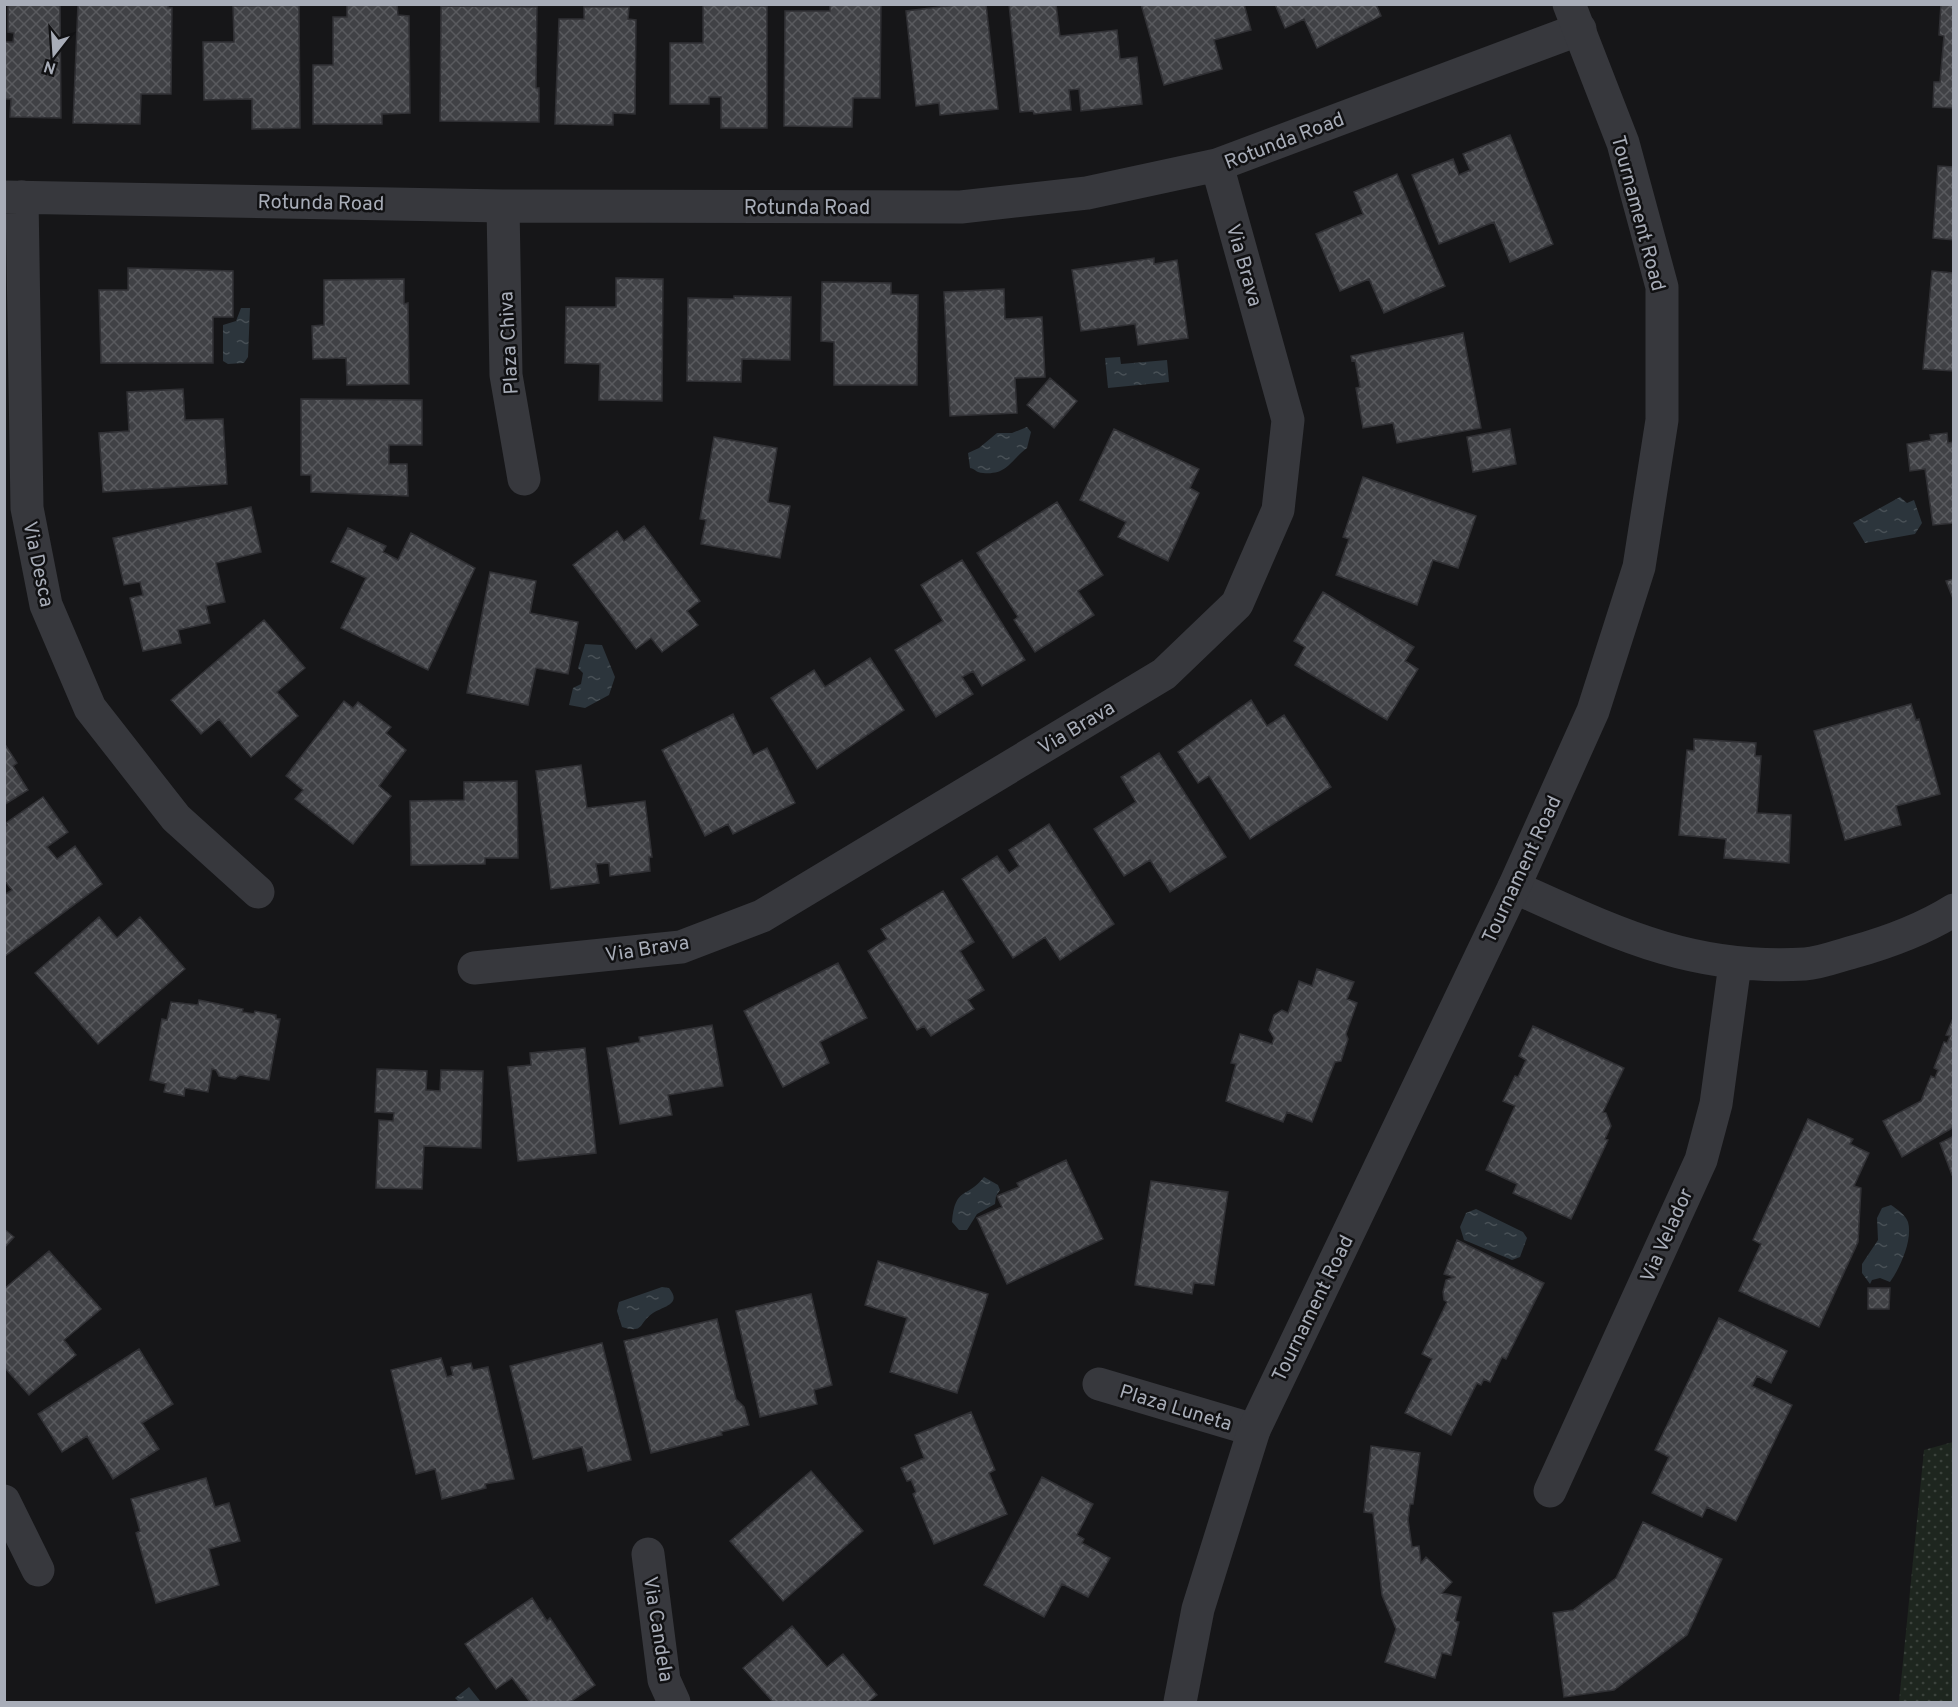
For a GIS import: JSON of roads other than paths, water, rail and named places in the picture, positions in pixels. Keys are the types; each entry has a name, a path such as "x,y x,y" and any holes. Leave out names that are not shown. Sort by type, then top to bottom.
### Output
{"street":[{"name":"Rotunda Road","path":"13,197 503,206 961,207 1087,193 1217,165 1574,17"},
{"name":"Tournament Road","path":"1180,1702 1198,1609 1254,1430 1514,887 1593,711 1639,567 1662,420 1662,287 1623,143 1574,17"},
{"name":"Via Brava","path":"474,968 681,947 762,916 1164,674 1237,604 1278,510 1288,420 1217,165"},
{"name":"Via Desca","path":"13,197 27,508 46,605 90,708 176,818 258,892"},
{"name":"Plaza Chiva","path":"503,206 506,375 524,479"},
{"path":"1514,887 1622,935 1682,955 1735,964 1807,964 1884,943 1932,923 1953,910"},
{"name":"Via Velador","path":"1550,1491 1701,1160 1716,1104 1735,964"},
{"name":"Plaza Luneta","path":"1099,1384 1254,1430"},
{"path":"4,1500 38,1570"},
{"name":"Via Candela","path":"648,1554 664,1680 674,1702"}],"water":[{"path":"241,308 250,308 248,357 244,363 228,364 223,361 223,325 236,321"},
{"path":"1120,357 1121,364 1167,360 1169,382 1108,388 1105,358"},
{"path":"1027,427 1031,432 1027,448 1003,470 981,473 970,468 968,453 979,448 997,433 1012,433"},
{"path":"1900,497 1907,503 1914,500 1922,523 1915,534 1865,543 1853,523"},
{"path":"585,644 602,645 615,677 609,695 585,708 569,705 573,688 581,684 583,673 578,668"},
{"path":"984,1177 998,1185 1000,1190 995,1204 977,1214 967,1230 959,1230 952,1222 956,1203 963,1194"},
{"path":"1891,1205 1903,1214 1908,1222 1907,1245 1898,1269 1890,1282 1880,1278 1872,1280 1870,1284 1862,1273 1862,1264 1878,1240 1877,1218 1882,1208"},
{"path":"1476,1209 1523,1232 1527,1238 1520,1257 1512,1260 1464,1240 1460,1227 1466,1213"},
{"path":"662,1287 669,1288 673,1293 674,1298 670,1304 653,1313 638,1328 622,1327 617,1311 619,1302"},
{"path":"469,1687 481,1702 459,1702 455,1698"}]}
